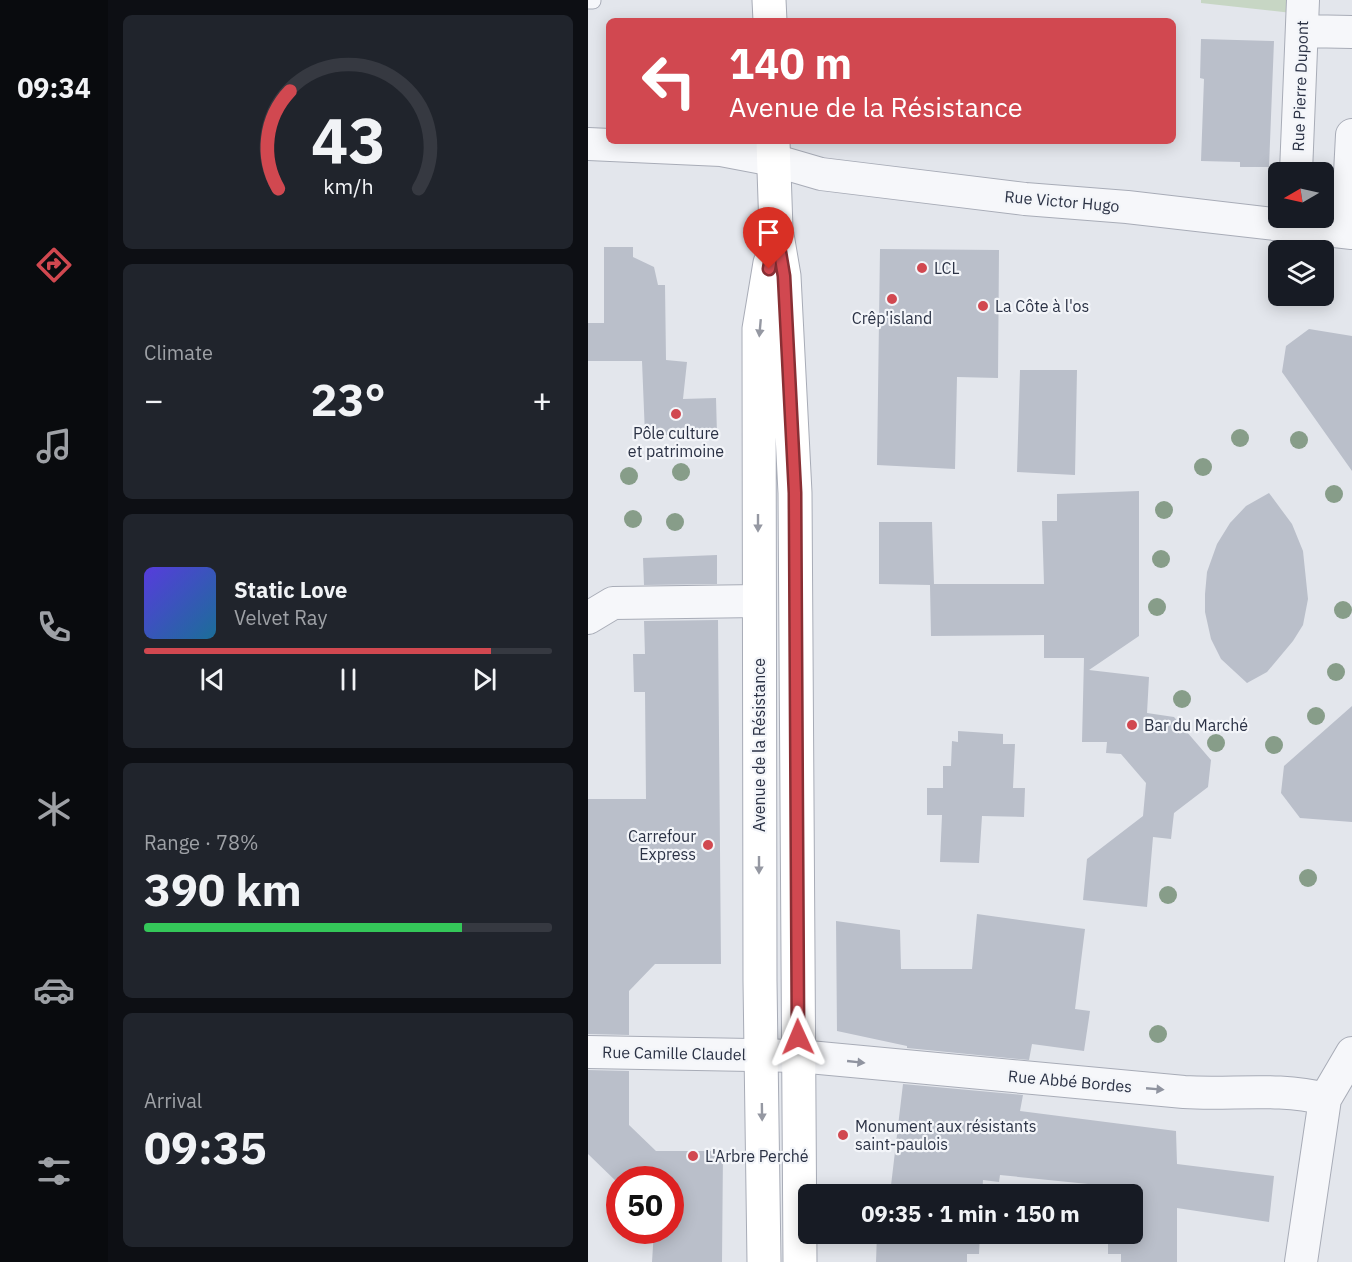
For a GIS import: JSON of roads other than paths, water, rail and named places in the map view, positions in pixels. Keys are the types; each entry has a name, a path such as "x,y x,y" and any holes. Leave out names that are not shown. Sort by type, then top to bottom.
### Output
{"main road":[{"path":"769,0 770,18"},
{"name":"Avenue de la Résistance","path":"773,150 776,229 784,276 795,493 800,1262"},
{"name":"Avenue de la Résistance","path":"764,1262 761,1054 759,329 776,229"}],"street":[{"name":"Rue Pierre Dupont","path":"1296,162 1303,0"},
{"path":"1302,32 1352,32"},
{"path":"1350,233 1352,135"},
{"name":"Rue Victor Hugo","path":"588,144 773,150 821,174 1268,220"},
{"name":"Rue Victor Hugo","path":"1322,228 1350,233"},
{"path":"588,618 613,603 759,601"},
{"name":"Rue Camille Claudel","path":"588,1052 761,1054"},
{"path":"1302,1262 1325,1099 1352,1053"},
{"name":"Rue Abbé Bordes","path":"761,1054 1204,1093 1261,1093 1271,1090 1325,1099"}],"lane":[{"path":"588,1 593,1"}],"place":[{"name":"LCL","path":"922,268"},
{"name":"Crêp'island","path":"892,299"},
{"name":"La Côte à l'os","path":"983,306"},
{"name":"Pôle culture et patrimoine","path":"676,414"},
{"name":"Bar du Marché","path":"1132,725"},
{"name":"Carrefour Express","path":"708,845"},
{"name":"Monument aux résistants saint-paulois","path":"843,1135"},
{"name":"L'Arbre Perché","path":"693,1156"}]}
